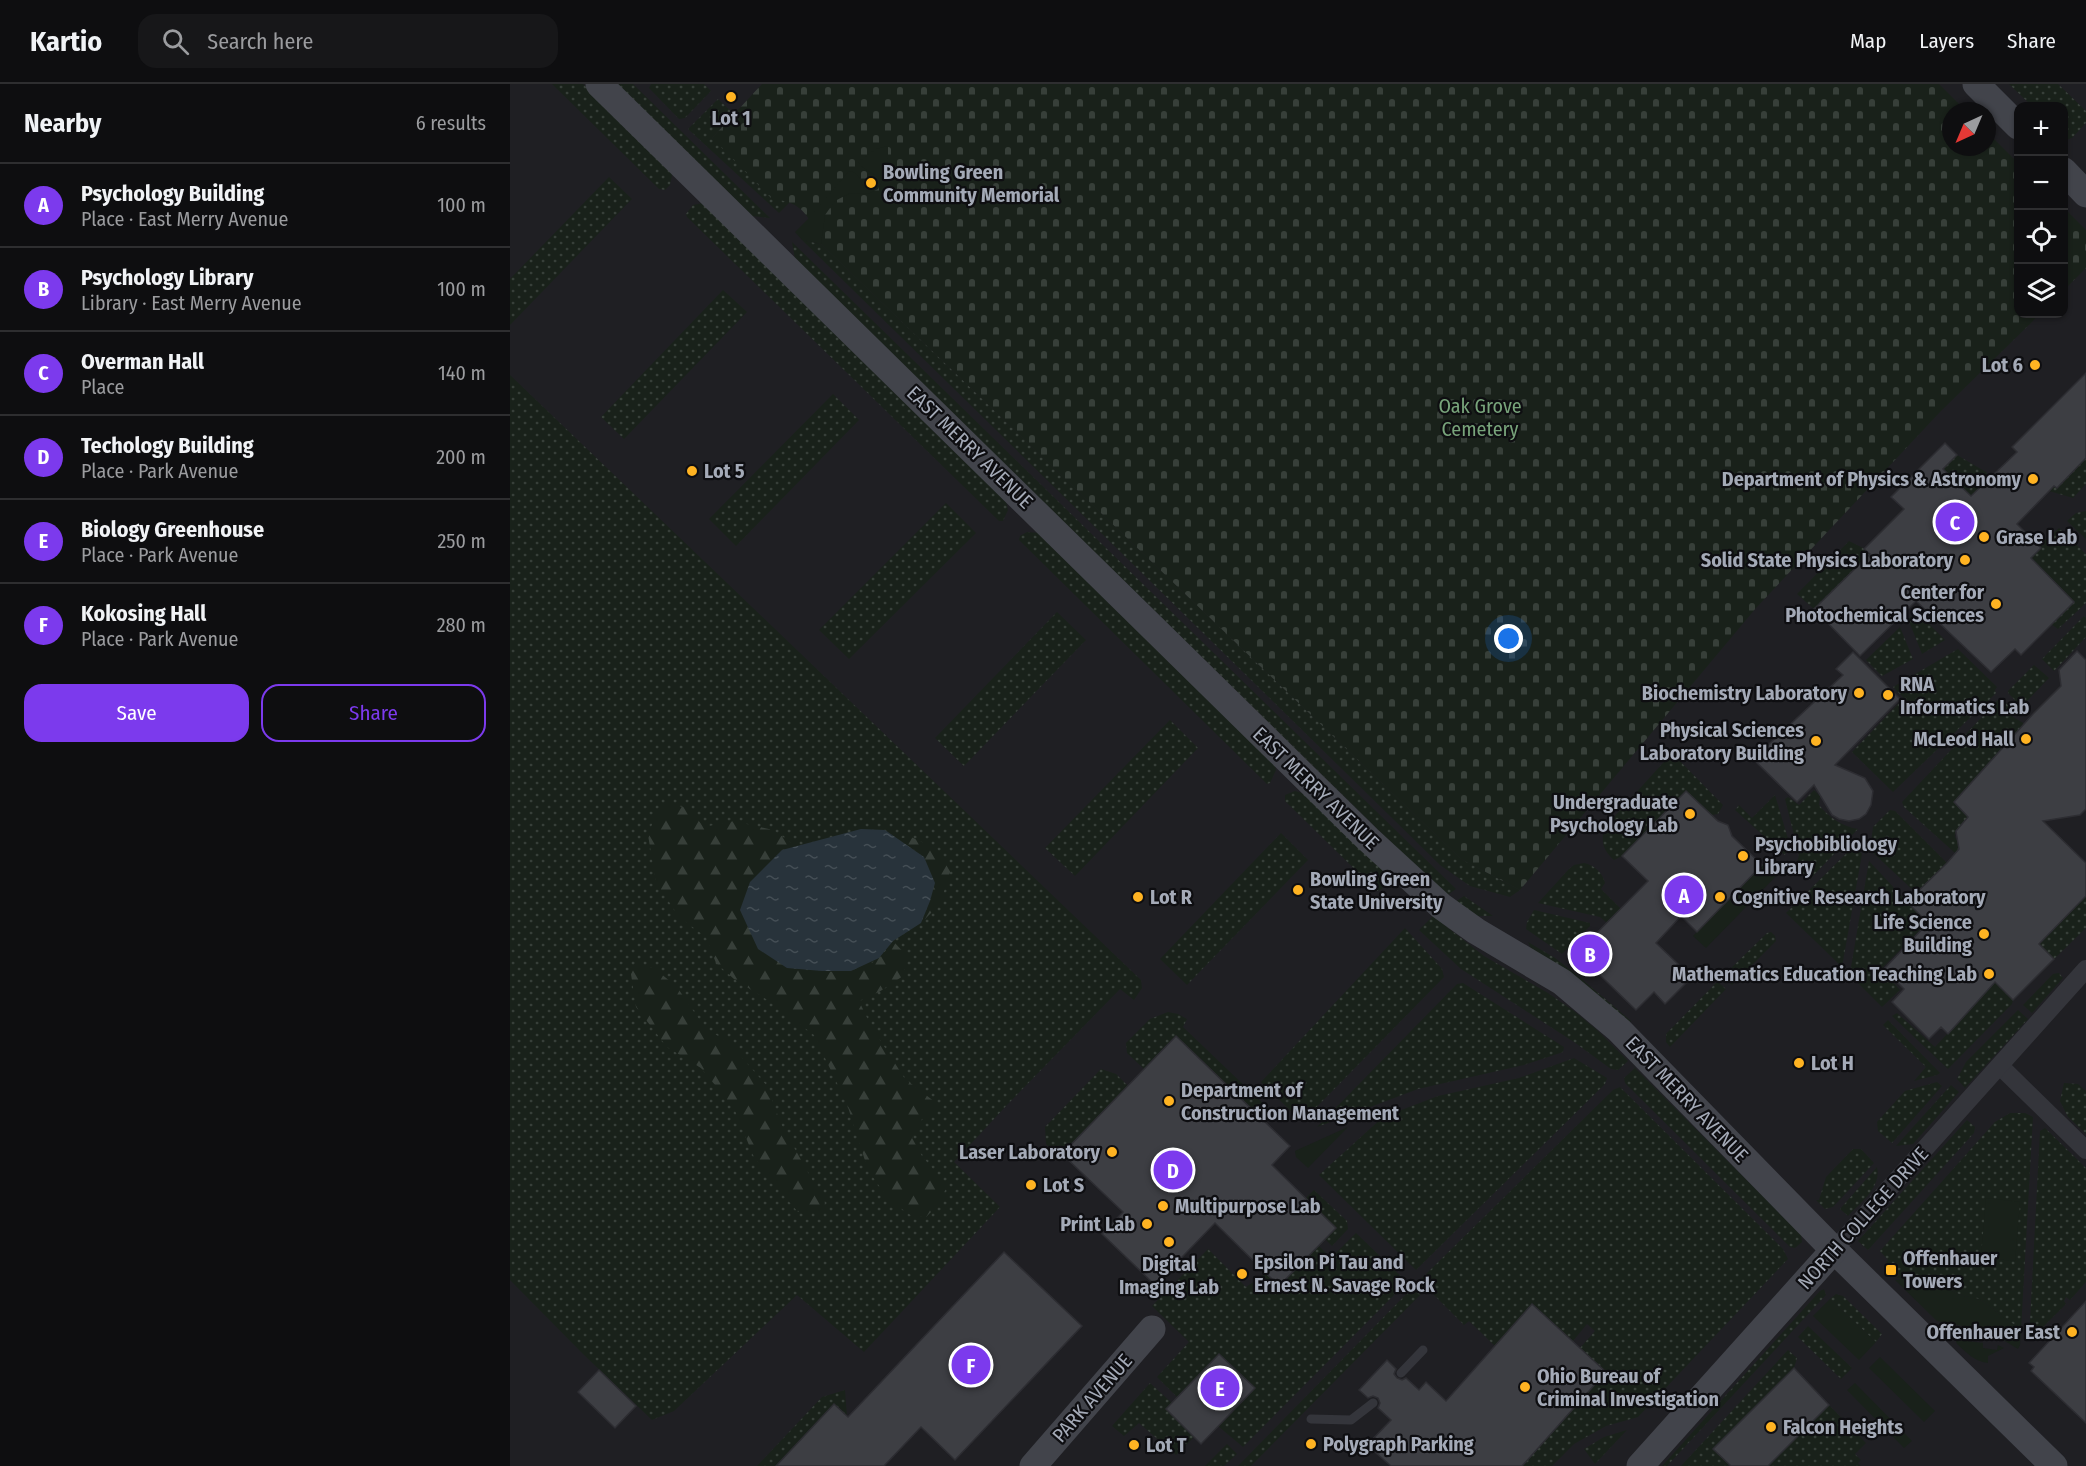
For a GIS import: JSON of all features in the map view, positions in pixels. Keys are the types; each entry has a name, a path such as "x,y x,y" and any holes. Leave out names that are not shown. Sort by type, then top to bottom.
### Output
{"street":[{"name":"EAST MERRY AVENUE","path":"598,84 1368,839 1442,906 1476,931 1562,982 1619,1030 1834,1250 2054,1466"},
{"path":"1976,84 2014,121"},
{"path":"2068,175 2086,194"},
{"name":"NORTH COLLEGE DRIVE","path":"1640,1466 2086,969"},
{"path":"2000,1066 2086,1150"},
{"name":"PARK AVENUE","path":"1033,1466 1152,1329"}],"lane":[{"path":"1401,1373 1423,1350"},
{"path":"1311,1419 1351,1420 1373,1403"}],"shaded area":[{"name":"Bowling Green State University","path":"510,84 2086,84 2086,1466 510,1466"}],"green space":[{"path":"552,84 583,84 670,170 672,175 670,185 665,190 659,189"},
{"path":"617,84 633,84 770,218 751,216"},
{"path":"651,84 704,84 711,91 685,118 679,119 649,88"},
{"name":"Oak Grove Cemetery","path":"762,84 1939,84 1957,102 1942,102 1942,156 1996,156 1996,141 2014,159 2014,318 2036,318 1940,412 1756,608 1520,890 1461,859 821,244 804,212 791,203 772,199 712,138"},
{"path":"2009,84 2058,84 2086,111 2086,123 2068,139 2068,102 2028,102"},
{"path":"718,99 734,114 712,138 791,201 779,213 688,129"},
{"path":"888,146 888,158 880,169 882,181 878,189 868,194 850,193 835,201 825,215 821,244 802,240 795,232 849,171 858,175 865,189 870,190 877,186 879,179 858,162 876,149"},
{"path":"609,177 632,199 510,325 510,279"},
{"path":"703,203 1005,496 1008,510 1003,521 999,521 687,217 686,214 693,205"},
{"path":"2068,212 2086,230 2086,268 2068,286"},
{"path":"802,240 821,244 1461,859 1520,890 1510,897 1470,886 1440,865"},
{"path":"792,242 1456,889 1446,896 795,259"},
{"path":"723,290 747,312 624,439 601,417"},
{"path":"510,375 1141,980 1142,988 1134,1000 1120,989 954,1162 1000,1207 864,1352 797,1295 674,1411 652,1420 510,1280"},
{"path":"833,394 859,420 736,546 709,519"},
{"path":"1957,455 1986,472 1990,478 1971,496 1943,469"},
{"path":"2086,458 2086,484 2073,498 2049,491 2054,486 2057,488"},
{"path":"946,503 976,533 849,659 819,630"},
{"path":"2086,511 2086,539 2067,521 2076,513"},
{"path":"2059,528 2086,554 2086,603 2058,629 2051,624 2074,601 2031,558 2040,548 2024,531 2045,540"},
{"path":"1027,532 1040,533 1274,759 1276,770 1270,783 1267,784 1019,540 1020,536"},
{"path":"1849,541 1865,549 1896,581 1881,596 1854,569 1814,609 1797,594"},
{"path":"1057,612 1086,640 964,766 935,738"},
{"path":"1917,612 1945,640 1922,654 1908,619"},
{"path":"2084,616 2086,618 2086,637 2054,671 2042,659"},
{"path":"1900,627 1913,659 1882,676 1866,660"},
{"path":"1958,649 1997,687 1996,693 1985,704 1983,702 1973,712 1975,713 1893,792 1852,752 1904,698 1893,687"},
{"path":"2034,665 2049,678 2026,702 2024,700 2017,702 2008,691"},
{"path":"1999,699 2002,699 2012,709 2008,714 2025,724 1954,802 1973,822 1956,830 1955,837 1963,845 1955,853 1904,807 1902,802"},
{"path":"1170,720 1198,748 1075,876 1045,848"},
{"path":"1672,753 1723,805 1718,814 1711,815 1686,791 1622,856 1614,860 1604,846 1604,828"},
{"path":"1814,790 1820,796 1819,805 1827,814 1841,824 1858,829 1809,880 1796,866 1799,855 1785,799 1788,797 1799,805"},
{"path":"1295,791 1305,794 1384,869 1386,880 1382,889 1377,891 1285,801 1285,795"},
{"path":"1775,795 1789,842 1785,855 1735,810 1739,805 1752,818"},
{"path":"669,804 688,808 704,827 734,821 773,830 796,846 782,850 787,968 834,972 857,969 878,959 893,941 908,957 903,976 879,992 859,1001 871,1026 905,1079 935,1102 937,1116 922,1119 912,1138 922,1156 947,1186 939,1204 926,1217 912,1216 889,1200 868,1170 847,1104 814,1035 769,1001 734,979 716,963 706,937 679,917 656,882 648,835 656,814"},
{"path":"1890,810 1895,811 1947,863 1916,893 1870,850 1873,827"},
{"path":"1281,833 1308,860 1187,985 1160,959"},
{"path":"911,837 937,849 951,869 940,904 921,923 932,891 932,875 922,856 897,839"},
{"path":"1854,846 1862,854 1842,967 1786,913"},
{"path":"1772,857 1782,870 1706,948 1693,936"},
{"path":"1869,861 1924,920 1923,927 1881,969 1900,990 1882,1007 1856,981 1851,967"},
{"path":"1584,863 1598,870 1605,883 1601,889 1621,909 1607,923 1600,917 1538,903 1569,869 1574,865"},
{"path":"1464,896 1493,916 1477,916 1455,902"},
{"path":"2086,896 2086,928 2054,959 2039,944"},
{"path":"1534,910 1590,923 1590,926 1562,954 1526,929"},
{"path":"1433,916 1484,956 1548,993 1574,1011 1628,1061 1618,1070 1611,1069 1574,1042 1461,969 1419,930"},
{"path":"1405,928 1442,969 1444,977 1304,1120 1297,1117 1261,1082"},
{"path":"1771,932 1776,941 1732,985 1724,975 1767,933"},
{"path":"1528,942 1555,958 1577,975 1631,1021 1628,1025 1532,951"},
{"path":"633,965 654,968 677,987 705,1028 728,1042 767,1086 781,1124 825,1203 820,1213 798,1212 771,1181 753,1155 734,1108 701,1068 667,1047 636,1007 631,974"},
{"path":"2059,973 2063,978 2032,1013 2023,1005 2053,974"},
{"path":"1995,982 2013,1000 2012,1004 1948,1069 1892,1016 1897,1013 1935,1047"},
{"path":"1463,983 1564,1047 1563,1052 1524,1065 1418,1089 1317,1127 1457,984"},
{"path":"1716,983 1726,989 1670,1047 1666,1042 1666,1034"},
{"path":"2018,1010 2028,1019 1965,1088 1957,1079 1966,1062"},
{"path":"1168,1012 1187,1019 1183,1027 1274,1114 1266,1122 1176,1036 1144,1069 1127,1053 1126,1043 1150,1019"},
{"path":"1888,1020 1940,1073 1914,1081 1926,1067 1883,1025"},
{"path":"1574,1058 1607,1078 1605,1084 1416,1270 1319,1175 1383,1117 1438,1096 1519,1078"},
{"path":"1635,1068 1801,1235 1802,1242 1795,1248 1790,1247 1625,1083 1624,1078"},
{"path":"1101,1069 1116,1074 1128,1086 1062,1154 1053,1151 1046,1144 1045,1127"},
{"path":"1937,1082 1942,1086 1892,1143 1878,1131 1877,1122 1905,1091"},
{"path":"2064,1083 2078,1084 2086,1091 2086,1134 2068,1117 2060,1101"},
{"path":"1951,1085 1959,1092 1913,1144 1896,1146"},
{"path":"1620,1087 1783,1249 1788,1259 1638,1417 1606,1426 1574,1444 1552,1466 1522,1466 1606,1372 1580,1348 1595,1331 1587,1324 1573,1341 1532,1304 1495,1346 1469,1321 1464,1325 1427,1288 1251,1466 1238,1466 1421,1279 1613,1090"},
{"path":"2010,1113 2025,1113 2033,1117 2021,1330 1984,1302 1956,1293 1936,1276 1896,1278 1900,1275 1886,1262 1888,1260 1880,1251 1995,1122"},
{"path":"1967,1120 1975,1127 1974,1133 1868,1250 1858,1241"},
{"path":"1348,1127 1308,1168 1296,1157 1295,1151"},
{"path":"2045,1128 2086,1168 2086,1282 2070,1300 2066,1297 2064,1301 2066,1304 2035,1335 2030,1322 2040,1131"},
{"path":"1853,1149 1861,1149 1874,1163 1833,1207 1825,1209 1816,1200 1819,1200 1826,1177"},
{"path":"1877,1167 1878,1174 1873,1188 1848,1216 1840,1209"},
{"path":"1314,1190 1347,1221 1348,1229 1332,1246 1325,1239 1305,1199"},
{"path":"1986,1198 2020,1202 2015,1261 1981,1258"},
{"path":"1356,1233 1407,1282 1243,1447 1218,1426 1255,1388 1219,1354 1177,1397 1157,1377 1189,1342 1152,1306 1208,1249 1246,1287 1266,1273 1318,1245 1331,1258"},
{"path":"1936,1276 1956,1293 1984,1302 2021,1330 2018,1349 2000,1338 1999,1333 1937,1321 1895,1280"},
{"path":"1824,1289 1826,1295 1667,1466 1662,1466 1820,1291"},
{"path":"1836,1294 1843,1296 1882,1334 1876,1342 1830,1299"},
{"path":"1830,1299 1876,1342 1859,1360 1813,1316"},
{"path":"1808,1326 1852,1368 1841,1379 1798,1337"},
{"path":"1956,1341 1983,1343 1983,1348 1997,1350 1998,1345 2004,1348 1988,1356 1988,1363 1968,1353 1957,1344"},
{"path":"1788,1350 1797,1358 1794,1368 1714,1449 1729,1464 1727,1466 1681,1466"},
{"path":"1880,1357 1935,1411 1924,1422 1869,1368"},
{"path":"1150,1383 1172,1403 1166,1409 1194,1437 1176,1455 1139,1423 1124,1436 1112,1426"},
{"path":"1855,1383 1912,1441 1904,1448 1847,1390"},
{"path":"845,1390 847,1416 834,1404 776,1466 757,1466 822,1397"},
{"path":"1829,1405 1866,1443 1855,1454 1861,1460 1858,1463 1861,1466 1768,1466"},
{"path":"1627,1430 1595,1464 1584,1449 1604,1437"},
{"path":"1227,1444 1237,1454 1224,1466 1205,1466"}],"water":[{"path":"861,829 885,830 924,857 935,883 921,923 893,941 879,958 851,971 787,968 758,949 740,910 750,882 782,850"}],"building":[{"path":"2086,373 2086,458 2057,488 2054,486 2017,524 2041,548 2031,558 2074,602 2021,655 2015,649 1991,672 1916,601 1860,656 1814,609 1870,554 1864,549 1904,509 1891,497 1945,443 1957,455 1943,469 1971,496 2017,452 2012,447"},
{"name":"Life Science Building","path":"2077,651 2086,660 2086,809 2080,815 2043,821 2086,863 2086,896 2039,944 2054,959 2013,1000 1995,982 1948,1034 1941,1027 1929,1039 1892,1002 1904,989 1884,969 1928,923 1907,902 1959,849 1956,831 1968,817 1954,802 2061,686 2059,670"},
{"name":"Physical Sciences Laboratory Building","path":"1853,652 1900,699 1835,765 1865,778 1873,791 1871,805 1866,814 1859,819 1849,821 1832,815 1814,785 1797,802 1753,759 1843,675 1836,669"},
{"path":"1686,791 1718,821 1728,825 1732,836 1762,865 1697,932 1681,916 1656,943 1678,964 1675,967 1689,980 1665,1004 1654,992 1636,1010 1577,953 1648,881 1622,856"},
{"path":"1176,1036 1290,1146 1272,1165 1336,1228 1279,1286 1215,1223 1155,1285 1102,1234 1123,1212 1062,1154"},
{"path":"1004,1252 1082,1326 955,1460 921,1427 884,1466 776,1466 834,1404 848,1417"},
{"name":"Offenhauer East","path":"2086,1301 2086,1423 2031,1371 2034,1367 2029,1363"},
{"name":"Ohio Bureau of Criminal Investigation","path":"1532,1304 1606,1372 1522,1466 1391,1466 1367,1445 1391,1420 1378,1408 1380,1403 1378,1398 1373,1396 1368,1398 1359,1390 1387,1360 1396,1369 1394,1374 1397,1378 1402,1380 1406,1378 1419,1390 1426,1382 1446,1401"},
{"path":"1219,1354 1255,1388 1201,1444 1166,1409"},
{"name":"Falcon Heights","path":"1794,1368 1829,1405 1768,1466 1731,1466 1713,1449"},
{"path":"599,1370 636,1406 615,1428 578,1392"}],"place":[{"name":"Lot 1","path":"731,97"},
{"name":"Bowling Green Community Memorial","path":"871,183"},
{"name":"Lot 6","path":"2035,365"},
{"name":"Lot 5","path":"692,471"},
{"name":"Department of Physics & Astronomy","path":"2033,479"},
{"name":"Overman Hall","path":"1955,522"},
{"name":"Grase Lab","path":"1984,537"},
{"name":"Solid State Physics Laboratory","path":"1965,560"},
{"name":"Center for Photochemical Sciences","path":"1996,604"},
{"name":"Biochemistry Laboratory","path":"1859,693"},
{"name":"RNA Informatics Lab","path":"1888,695"},
{"name":"McLeod Hall","path":"2026,739"},
{"name":"Physical Sciences Laboratory Building","path":"1816,741"},
{"name":"Undergraduate Psychology Lab","path":"1690,814"},
{"name":"Psychobibliology Library","path":"1743,856"},
{"name":"Bowling Green State University","path":"1298,890"},
{"name":"Psychology Building","path":"1684,895"},
{"name":"Lot R","path":"1138,897"},
{"name":"Cognitive Research Laboratory","path":"1720,897"},
{"name":"Life Science Building","path":"1984,934"},
{"name":"Psychology Library","path":"1590,954"},
{"name":"Mathematics Education Teaching Lab","path":"1989,974"},
{"name":"Lot H","path":"1799,1063"},
{"name":"Department of Construction Management","path":"1169,1101"},
{"name":"Laser Laboratory","path":"1112,1152"},
{"name":"Techology Building","path":"1173,1170"},
{"name":"Lot S","path":"1031,1185"},
{"name":"Multipurpose Lab","path":"1163,1206"},
{"name":"Print Lab","path":"1147,1224"},
{"name":"Digital Imaging Lab","path":"1169,1242"},
{"name":"Offenhauer Towers","path":"1891,1270"},
{"name":"Epsilon Pi Tau and Ernest N. Savage Rock","path":"1242,1274"},
{"name":"Offenhauer East","path":"2072,1332"},
{"name":"Kokosing Hall","path":"971,1365"},
{"name":"Ohio Bureau of Criminal Investigation","path":"1525,1387"},
{"name":"Biology Greenhouse","path":"1220,1388"},
{"name":"Falcon Heights","path":"1771,1427"},
{"name":"Polygraph Parking","path":"1311,1444"},
{"name":"Lot T","path":"1134,1445"}]}
